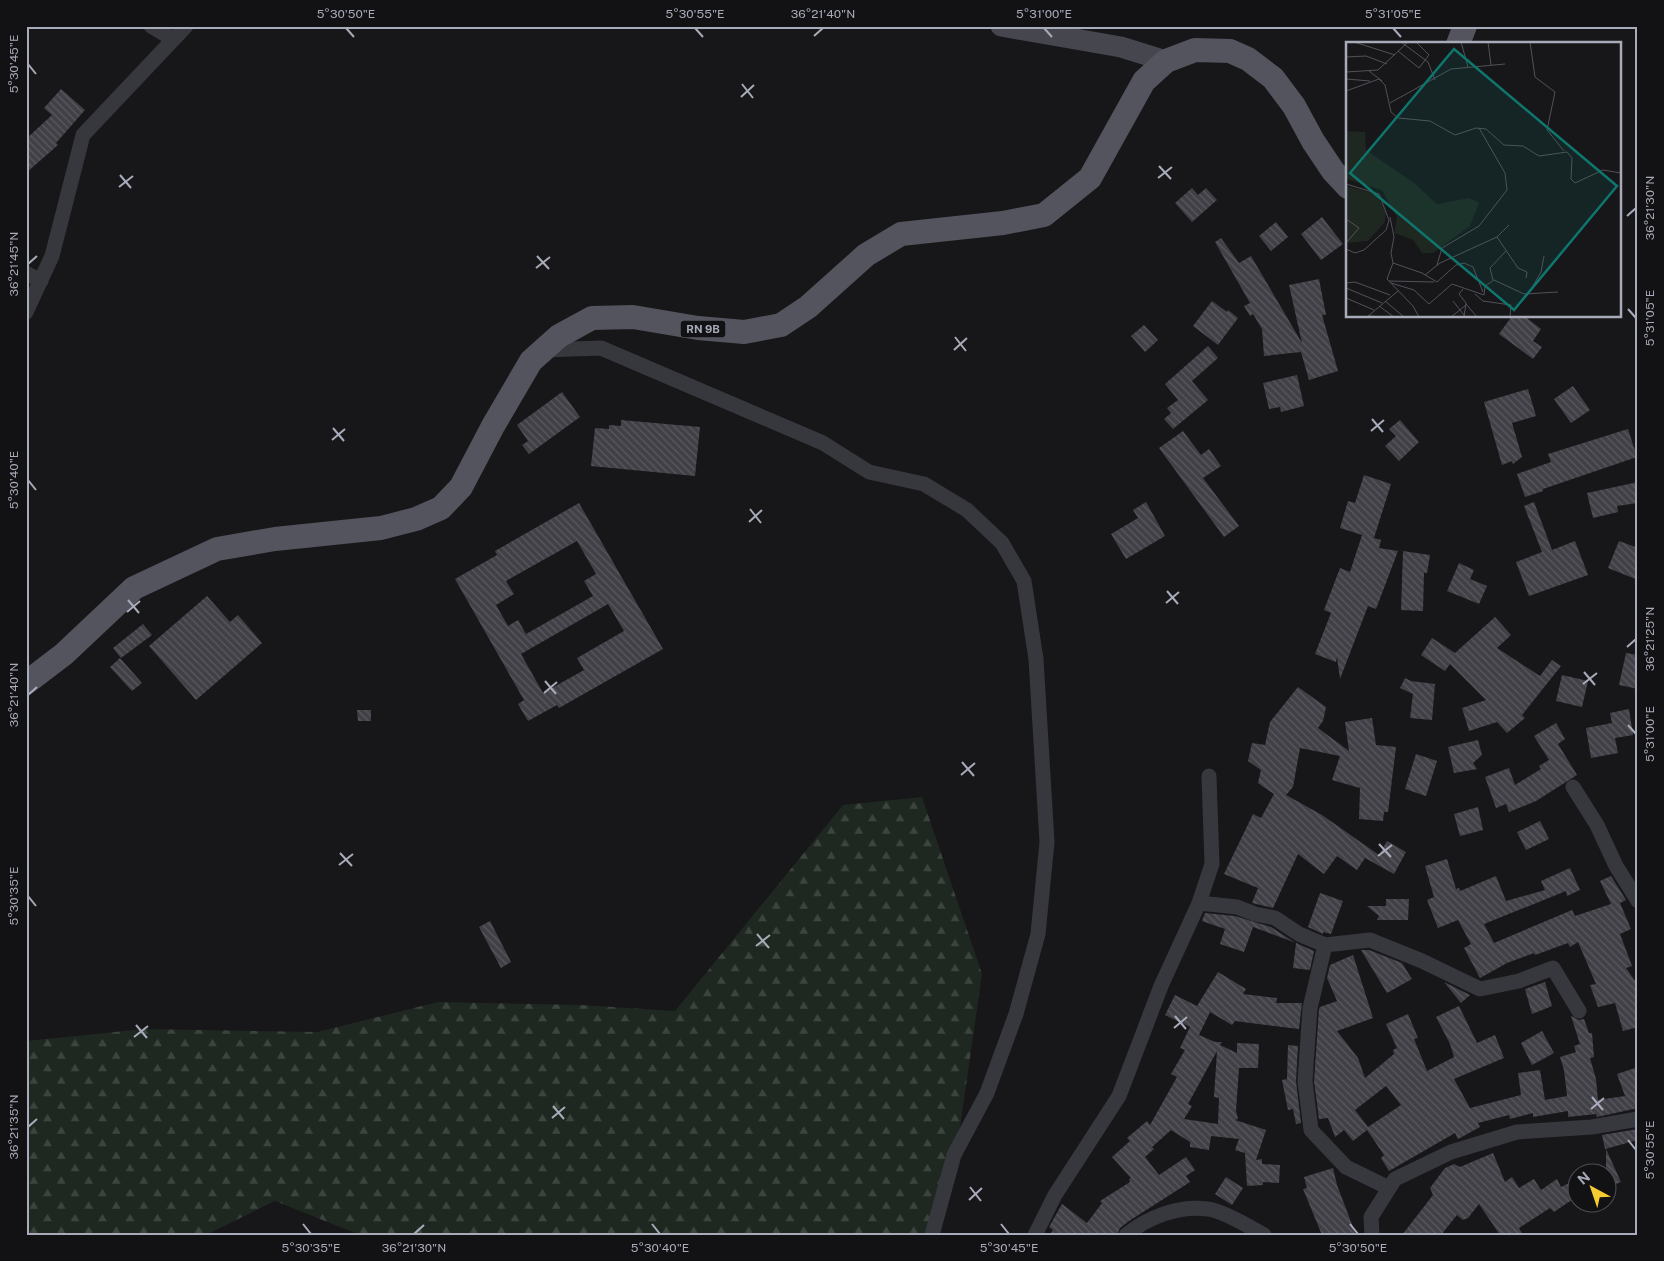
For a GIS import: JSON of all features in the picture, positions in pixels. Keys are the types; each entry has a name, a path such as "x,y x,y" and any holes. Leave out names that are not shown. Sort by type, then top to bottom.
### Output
{"main road":[{"path":"1459,42 1465,26"},
{"name":"RN 9B","path":"26,683 64,654 134,588 217,549 275,539 380,528 416,519 441,508 462,487 493,426 531,361 559,336 592,318 633,317 698,328 744,332 781,325 808,307 866,255 901,234 1003,223 1044,215 1090,178 1144,81 1166,61 1195,50 1230,51 1248,59 1273,78 1289,99 1332,171 1346,185"}],"street":[{"path":"151,26 173,40"},
{"path":"26,312 52,256 83,135 186,26"},
{"path":"1000,26 1121,47 1166,61"},
{"path":"26,273 41,281"},
{"path":"543,350 601,348 823,443 869,472 924,484 968,510 1002,543 1024,581 1036,659 1047,842 1038,934 1013,1023 987,1093 954,1155 932,1235"},
{"path":"1035,1235 1055,1195 1119,1096 1161,986 1199,903 1212,864 1209,776"},
{"path":"1573,787 1597,825 1616,866 1638,902"},
{"path":"1199,903 1237,907 1255,914 1275,918 1299,934 1324,946 1370,940 1422,961 1480,988 1519,982 1553,968 1579,1012"},
{"path":"1324,946 1310,1008 1305,1081 1311,1130 1346,1167 1389,1188"},
{"path":"1372,1235 1371,1218 1395,1179 1451,1152 1517,1132 1592,1127 1638,1119"},
{"path":"1126,1235 1135,1227 1174,1210 1210,1208 1264,1235"}],"green space":[{"path":"922,797 982,974 952,1183 933,1235 360,1235 275,1201 206,1235 26,1235 26,1041 144,1029 317,1032 438,1002 581,1005 675,1011 843,805"}],"building":[{"path":"61,89 85,110 56,143 58,145 26,173 26,139 52,115 44,108"},
{"path":"1192,188 1198,195 1206,188 1217,200 1192,222 1175,203"},
{"path":"1322,217 1343,244 1321,260 1301,234"},
{"path":"1276,222 1288,237 1271,251 1259,236"},
{"path":"1221,238 1239,263 1251,256 1302,343 1289,285 1319,279 1326,315 1322,315 1338,371 1309,380 1301,352 1264,356 1262,329 1253,314 1250,316 1244,306 1250,303 1215,242"},
{"path":"1212,301 1238,318 1218,345 1193,326"},
{"path":"1511,318 1527,318 1541,329 1533,341 1542,347 1533,359 1499,334"},
{"path":"1144,325 1158,340 1145,352 1131,336"},
{"path":"1208,346 1218,358 1192,381 1208,400 1173,429 1164,419 1171,413 1167,408 1178,400 1165,384"},
{"path":"1297,375 1304,406 1281,412 1280,407 1269,409 1263,383"},
{"path":"1573,386 1590,410 1571,423 1554,399"},
{"path":"1528,389 1536,416 1512,423 1522,457 1513,464 1512,461 1502,465 1484,402"},
{"path":"562,392 580,417 529,454 522,445 528,441 517,425"},
{"path":"621,420 700,427 695,476 591,466 595,428 609,429 609,425 621,426"},
{"path":"1400,420 1419,442 1399,461 1385,446 1396,436 1389,429"},
{"path":"1628,429 1637,457 1525,497 1517,474 1551,462 1548,454"},
{"path":"1183,431 1201,455 1209,449 1221,466 1203,478 1239,526 1224,537 1159,448"},
{"path":"1364,475 1391,484 1374,538 1381,540 1379,548 1398,551 1376,609 1368,606 1340,679 1337,657 1336,662 1315,654 1331,613 1324,610 1340,568 1350,572 1362,535 1340,528 1348,501 1355,503"},
{"path":"1638,482 1638,503 1617,506 1618,512 1593,518 1587,493"},
{"path":"1146,502 1165,536 1126,559 1111,534 1138,518 1133,510"},
{"path":"1534,502 1552,550 1575,541 1588,575 1529,596 1516,562 1542,552 1524,506"},
{"path":"579,503 663,649 559,708 557,705 528,721 518,704 524,700 455,579 497,555 495,551","holes":["577,541 596,574 584,581 593,596 526,634 518,620 508,626 496,605 514,594 506,581","608,604 624,631 577,658 584,670 543,693 521,654"]},
{"path":"1619,541 1638,548 1638,580 1608,568"},
{"path":"1403,551 1430,555 1427,573 1424,573 1423,611 1401,610"},
{"path":"1459,563 1474,570 1470,579 1487,586 1479,604 1447,591"},
{"path":"207,596 230,622 238,615 262,643 196,700 149,646"},
{"path":"1495,617 1511,635 1497,648 1540,676 1552,660 1561,666 1522,715 1525,718 1507,733 1497,722 1469,731 1462,708 1486,700 1450,664 1445,671 1421,655 1432,638 1455,653"},
{"path":"143,624 152,635 121,658 113,648"},
{"path":"1626,653 1638,655 1638,689 1619,685"},
{"path":"120,658 142,683 132,691 110,667"},
{"path":"1562,675 1588,681 1582,707 1556,701"},
{"path":"1405,678 1411,681 1435,684 1432,720 1410,718 1413,694 1400,688"},
{"path":"1298,687 1326,707 1323,721 1318,728 1349,751 1345,722 1372,718 1376,745 1396,747 1388,812 1384,812 1383,821 1359,819 1360,788 1332,780 1340,756 1300,748 1293,787 1286,795 1322,815 1379,855 1387,841 1406,852 1394,874 1365,858 1357,870 1337,856 1324,874 1298,854 1273,908 1252,903 1258,888 1224,874 1253,814 1261,818 1274,794 1258,783 1261,770 1248,761 1252,743 1265,745 1270,722"},
{"path":"1629,709 1633,735 1615,738 1618,753 1591,758 1586,728 1612,723 1610,713"},
{"path":"357,710 371,710 371,721 358,721"},
{"path":"1556,723 1565,739 1558,744 1577,775 1536,801 1509,812 1506,804 1496,808 1485,777 1509,768 1515,785 1541,769 1539,766 1549,760 1534,736"},
{"path":"1478,740 1482,755 1473,763 1477,769 1454,773 1448,747"},
{"path":"1416,754 1437,761 1426,796 1405,789"},
{"path":"1478,807 1483,830 1460,836 1454,814"},
{"path":"1540,821 1549,839 1526,850 1517,832"},
{"path":"1447,859 1456,889 1459,888 1460,891 1496,876 1506,901 1545,890 1541,881 1570,868 1580,890 1567,896 1566,891 1484,924 1494,943 1572,910 1575,916 1611,904 1600,881 1611,876 1626,900 1620,903 1631,929 1620,934 1632,966 1626,968 1638,985 1636,997 1638,1027 1623,1031 1615,1003 1598,1007 1590,985 1596,984 1578,942 1570,947 1568,943 1535,955 1534,953 1507,963 1480,978 1464,948 1471,944 1458,920 1438,928 1427,900 1434,897 1425,866"},
{"path":"1320,893 1343,901 1331,934 1323,932 1323,934 1308,927"},
{"path":"1386,899 1409,899 1408,920 1377,920 1379,916 1367,906 1386,906"},
{"path":"1205,913 1235,916 1271,927 1294,942 1314,951 1310,970 1293,968 1296,943 1253,927 1244,952 1220,944 1225,929 1202,921"},
{"path":"490,921 511,962 501,968 479,927"},
{"path":"1361,950 1369,950 1402,963 1412,979 1387,993"},
{"path":"1353,955 1373,1018 1337,1031 1358,1058 1365,1078 1394,1054 1393,1050 1397,1048 1386,1024 1408,1014 1418,1038 1414,1039 1427,1071 1454,1057 1450,1044 1436,1017 1459,1006 1477,1043 1495,1035 1504,1058 1454,1079 1470,1108 1521,1095 1518,1073 1540,1070 1545,1100 1567,1096 1564,1070 1560,1057 1576,1052 1574,1046 1580,1044 1571,1016 1579,1020 1584,1019 1589,1033 1592,1033 1594,1057 1590,1058 1596,1079 1598,1100 1625,1096 1617,1074 1638,1067 1638,1108 1597,1117 1596,1114 1568,1117 1568,1111 1533,1117 1533,1113 1510,1119 1509,1115 1478,1123 1480,1127 1458,1139 1455,1133 1389,1171 1381,1158 1384,1155 1367,1130 1353,1141 1344,1130 1335,1137 1328,1118 1319,1119 1314,1081 1319,1009 1337,1001 1327,978 1330,965","holes":["1386,1086 1401,1105 1368,1127 1355,1110"]},
{"path":"1218,972 1246,989 1243,994 1277,998 1276,1003 1302,1003 1299,1029 1235,1021 1232,1025 1210,1012 1199,1035 1215,1042 1222,1042 1220,1045 1237,1053 1237,1043 1259,1044 1258,1068 1239,1068 1236,1111 1238,1119 1235,1120 1266,1130 1256,1160 1262,1159 1262,1164 1280,1165 1279,1183 1263,1182 1263,1185 1247,1186 1245,1153 1235,1150 1239,1139 1211,1136 1209,1150 1190,1147 1190,1142 1171,1130 1152,1147 1154,1149 1145,1157 1159,1175 1186,1157 1195,1170 1186,1176 1190,1182 1129,1221 1120,1228 1117,1235 1050,1235 1053,1230 1049,1227 1062,1204 1087,1223 1102,1203 1100,1201 1130,1182 1129,1179 1131,1178 1112,1157 1130,1141 1127,1138 1147,1121 1150,1125 1177,1077 1171,1074 1185,1050 1180,1048 1190,1027 1165,1015 1175,995 1197,1006","holes":["1217,1051 1214,1097 1219,1098 1218,1124 1184,1119 1192,1106 1188,1104"]},
{"path":"1444,982 1470,995 1461,1003"},
{"path":"1545,982 1552,1006 1532,1014 1525,989"},
{"path":"1542,1031 1554,1053 1532,1065 1521,1043"},
{"path":"1288,1045 1298,1046 1296,1081 1301,1123 1296,1124 1293,1109 1288,1110 1282,1080 1287,1079"},
{"path":"1638,1129 1638,1140 1605,1149 1602,1135"},
{"path":"1606,1149 1613,1164 1606,1164"},
{"path":"1493,1153 1505,1182 1512,1177 1519,1188 1534,1179 1541,1190 1557,1179 1561,1187 1566,1185 1566,1204 1554,1212 1550,1208 1519,1228 1523,1235 1500,1235 1479,1204 1468,1218 1463,1220 1457,1215 1441,1235 1402,1235 1433,1195 1430,1188 1445,1168 1454,1164 1460,1167"},
{"path":"1333,1168 1337,1185 1356,1235 1322,1235 1303,1189 1307,1188 1304,1177"},
{"path":"1616,1171 1621,1182 1616,1184"},
{"path":"1226,1177 1243,1188 1232,1205 1215,1194"}]}
